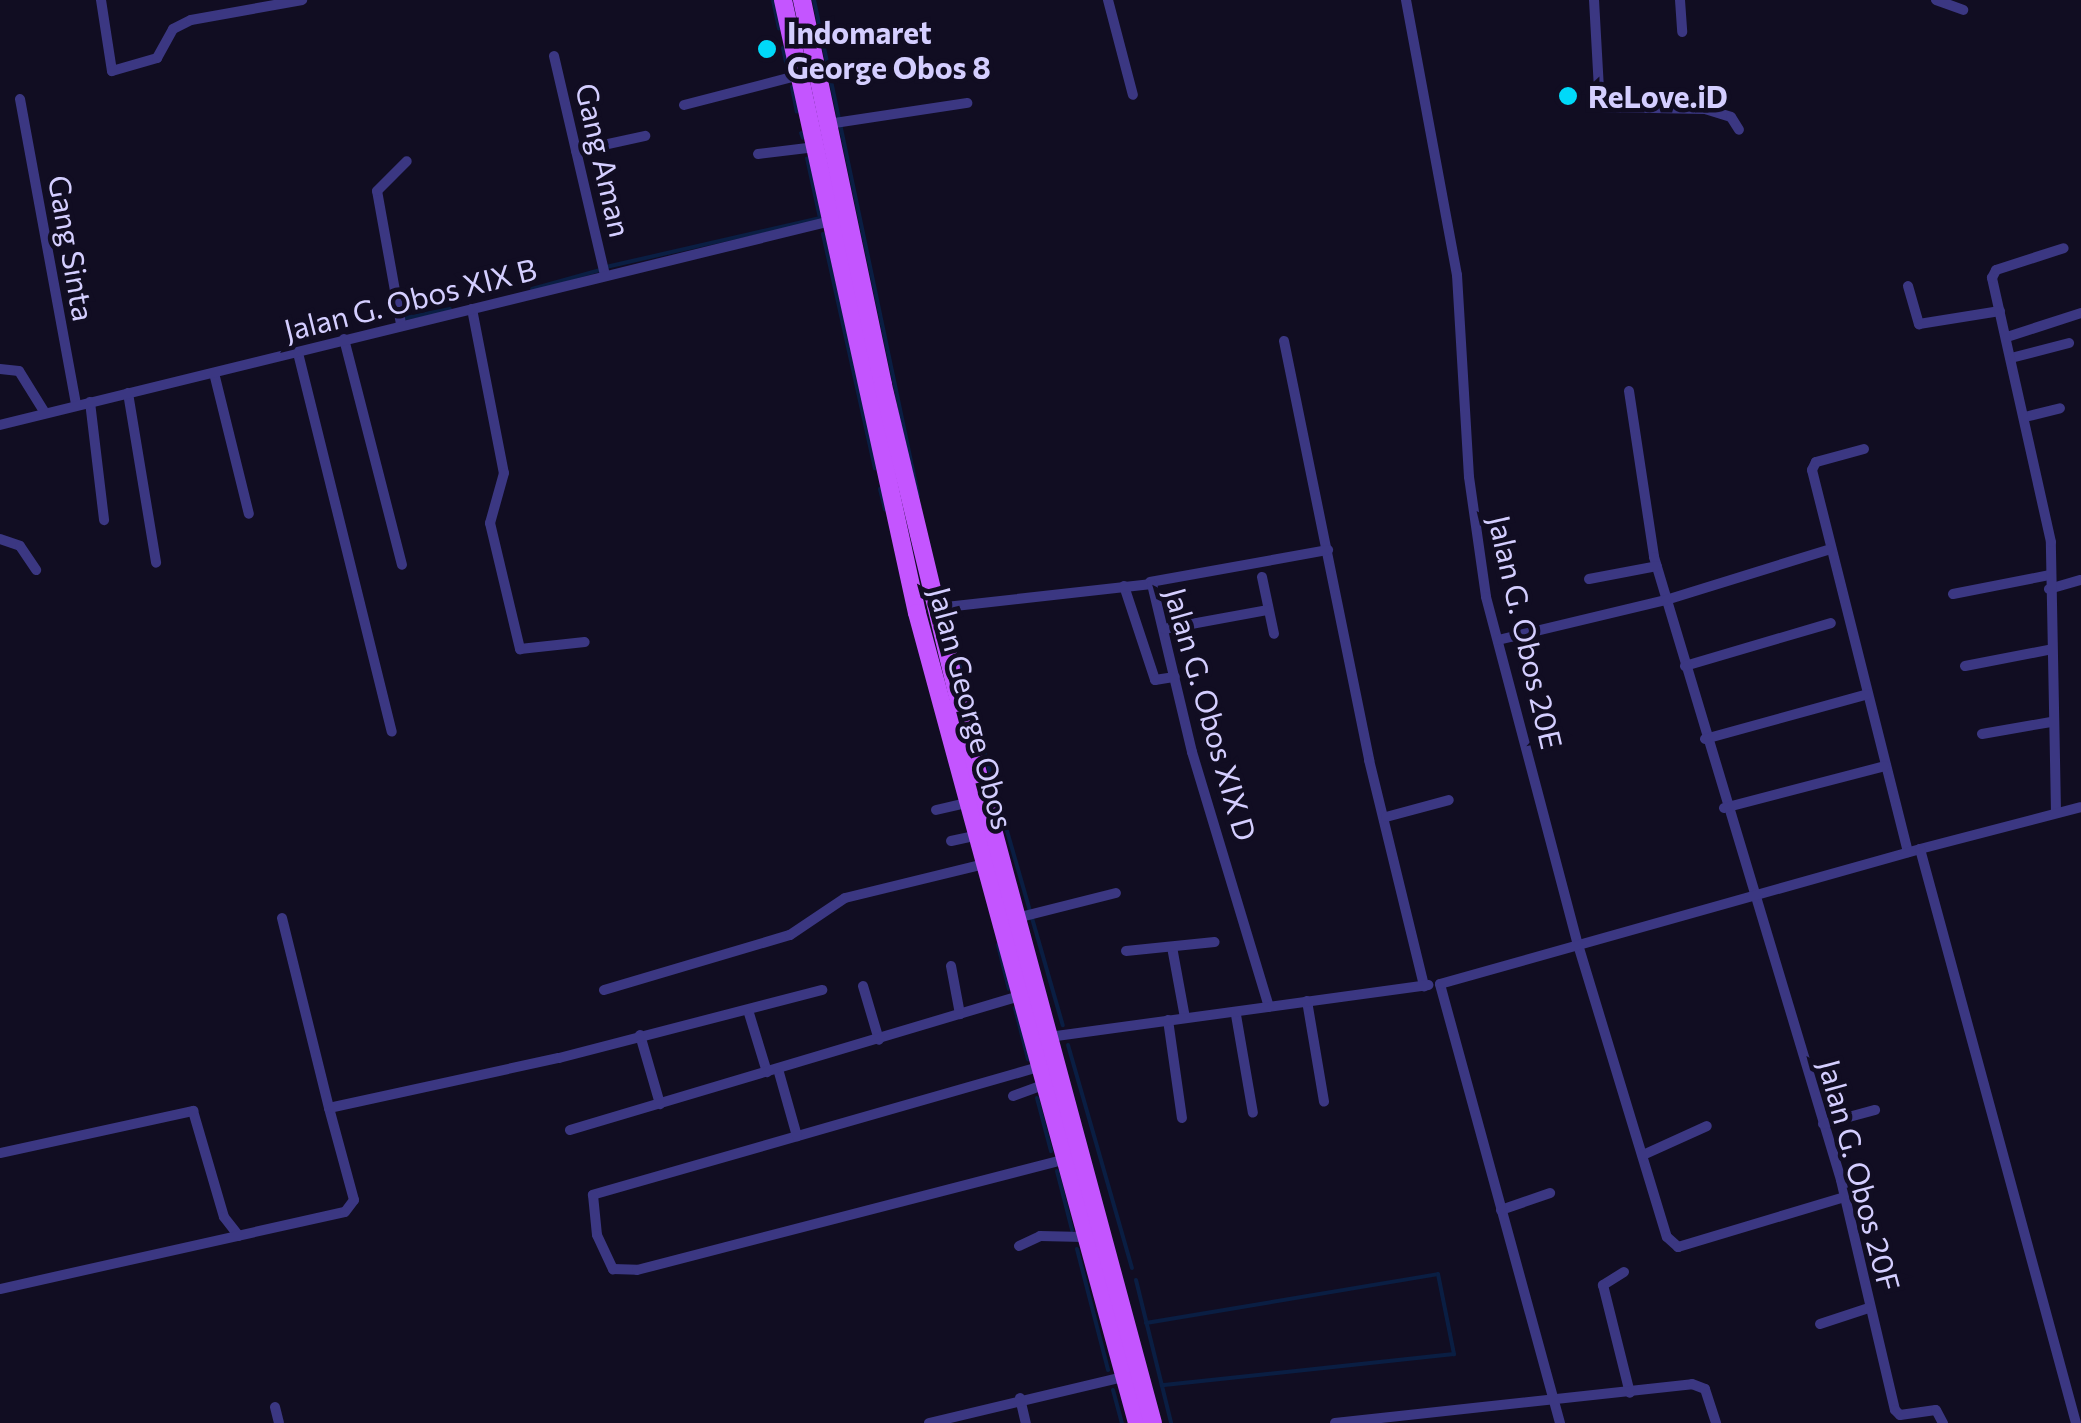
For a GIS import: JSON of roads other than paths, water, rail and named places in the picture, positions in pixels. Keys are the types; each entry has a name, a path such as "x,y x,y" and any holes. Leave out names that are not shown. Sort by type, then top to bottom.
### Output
{"main road":[{"name":"Jalan George Obos","path":"783,0 917,613 979,835 1017,997 1136,1423"},
{"name":"Jalan George Obos","path":"802,0 937,608 1016,918 1153,1423"}],"street":[{"path":"101,0 112,71 157,58 173,30 191,20 302,0"},
{"path":"1108,0 1133,95"},
{"name":"Jalan G. Obos 20E","path":"1408,0 1463,321 1474,524 1498,640 1579,948 1667,1237 1678,1247 1845,1197"},
{"path":"1594,0 1600,106 1723,112 1739,130"},
{"path":"1680,0 1682,32"},
{"path":"1936,0 1963,10"},
{"name":"Gang Aman","path":"554,56 605,275"},
{"path":"684,104 800,75"},
{"name":"Gang Sinta","path":"20,99 76,405"},
{"path":"828,124 966,104"},
{"path":"576,151 645,136"},
{"path":"758,154 816,147"},
{"path":"401,324 377,191 407,160"},
{"name":"Jalan G. Obos XIX B","path":"0,425 401,324 832,222"},
{"path":"2056,812 2048,650 2047,520 2000,311 1996,270 2064,248"},
{"path":"1908,286 1919,324 2000,311"},
{"path":"472,309 504,473 490,522 520,649 586,642"},
{"path":"2007,337 2081,312"},
{"path":"344,339 402,565"},
{"path":"1284,341 1424,986"},
{"path":"2011,358 2069,343"},
{"path":"298,353 392,732"},
{"path":"0,369 19,371 45,413"},
{"path":"214,373 249,514"},
{"name":"Jalan G. Obos 20F","path":"1628,391 1657,566 1724,808 1845,1197 1896,1413 1936,1410 1943,1423"},
{"path":"128,393 156,563"},
{"path":"90,402 104,520"},
{"path":"2025,417 2060,408"},
{"path":"1864,449 1812,467 1828,550 1885,766 1914,851 2076,1423"},
{"path":"0,539 23,549 36,570"},
{"path":"1150,582 1328,550"},
{"path":"1498,640 1666,600 1828,550"},
{"path":"1590,579 1657,566"},
{"path":"1953,594 2050,575"},
{"path":"1262,577 1274,634"},
{"path":"2049,589 2081,580"},
{"name":"Jalan G. Obos XIX D","path":"937,608 1150,582 1269,1007"},
{"path":"1124,586 1155,680 1175,678"},
{"path":"1164,629 1268,610"},
{"path":"1685,666 1831,623"},
{"path":"1965,666 2048,650"},
{"path":"1705,739 1868,694"},
{"path":"1982,734 2051,722"},
{"path":"1724,808 1885,766"},
{"path":"1386,818 1450,800"},
{"path":"936,810 970,802"},
{"path":"1048,1037 1236,1015 1440,984 2081,808"},
{"path":"951,840 979,835"},
{"path":"604,990 778,940 845,898 984,864"},
{"path":"1016,918 1116,892"},
{"path":"0,1288 351,1208 282,918"},
{"path":"1126,951 1215,942"},
{"path":"1172,947 1186,1018"},
{"path":"951,966 960,1014"},
{"path":"1440,984 1560,1423"},
{"path":"863,986 878,1040"},
{"path":"329,1108 822,990"},
{"path":"570,1130 1017,997"},
{"path":"1307,1002 1324,1102"},
{"path":"748,1010 797,1136"},
{"path":"1236,1015 1253,1113"},
{"path":"1168,1020 1182,1118"},
{"path":"640,1036 660,1104"},
{"path":"1012,1096 1039,1076"},
{"path":"1039,1076 797,1136 593,1195 590,1208 607,1262 614,1269 637,1270 1062,1160"},
{"path":"1823,1124 1875,1110"},
{"path":"0,1154 193,1111 224,1220 239,1236"},
{"path":"1643,1155 1707,1126"},
{"path":"1500,1210 1550,1193"},
{"path":"1019,1246 1040,1236 1084,1237"},
{"path":"1624,1272 1603,1285 1630,1393"},
{"path":"1820,1324 1870,1308"},
{"path":"929,1423 1020,1398 1123,1377"},
{"path":"1335,1423 1469,1417 1700,1386 1716,1423"},
{"path":"1020,1398 1026,1423"},
{"path":"274,1407 279,1423"}],"waterway":[{"path":"773,0 779,28"},
{"path":"814,0 918,495"},
{"path":"783,48 787,67"},
{"path":"792,87 797,112"},
{"path":"801,133 803,138"},
{"path":"606,267 820,218 807,158"},
{"path":"823,234 875,468"},
{"path":"532,289 600,270"},
{"path":"401,319 450,309"},
{"path":"880,489 885,509"},
{"path":"958,660 1063,1025"},
{"path":"998,945 1009,989"},
{"path":"1015,1008 1028,1059"},
{"path":"1068,1045 1132,1268"},
{"path":"1037,1098 1051,1151"},
{"path":"1057,1171 1072,1230"},
{"path":"1077,1249 1108,1370"},
{"path":"1146,1323 1438,1274 1454,1354 1162,1385"},
{"path":"1136,1280 1171,1423"},
{"path":"1113,1390 1122,1423"}],"place":[{"name":"Indomaret George Obos 8","path":"767,49"},
{"name":"ReLove.iD","path":"1568,96"}]}
